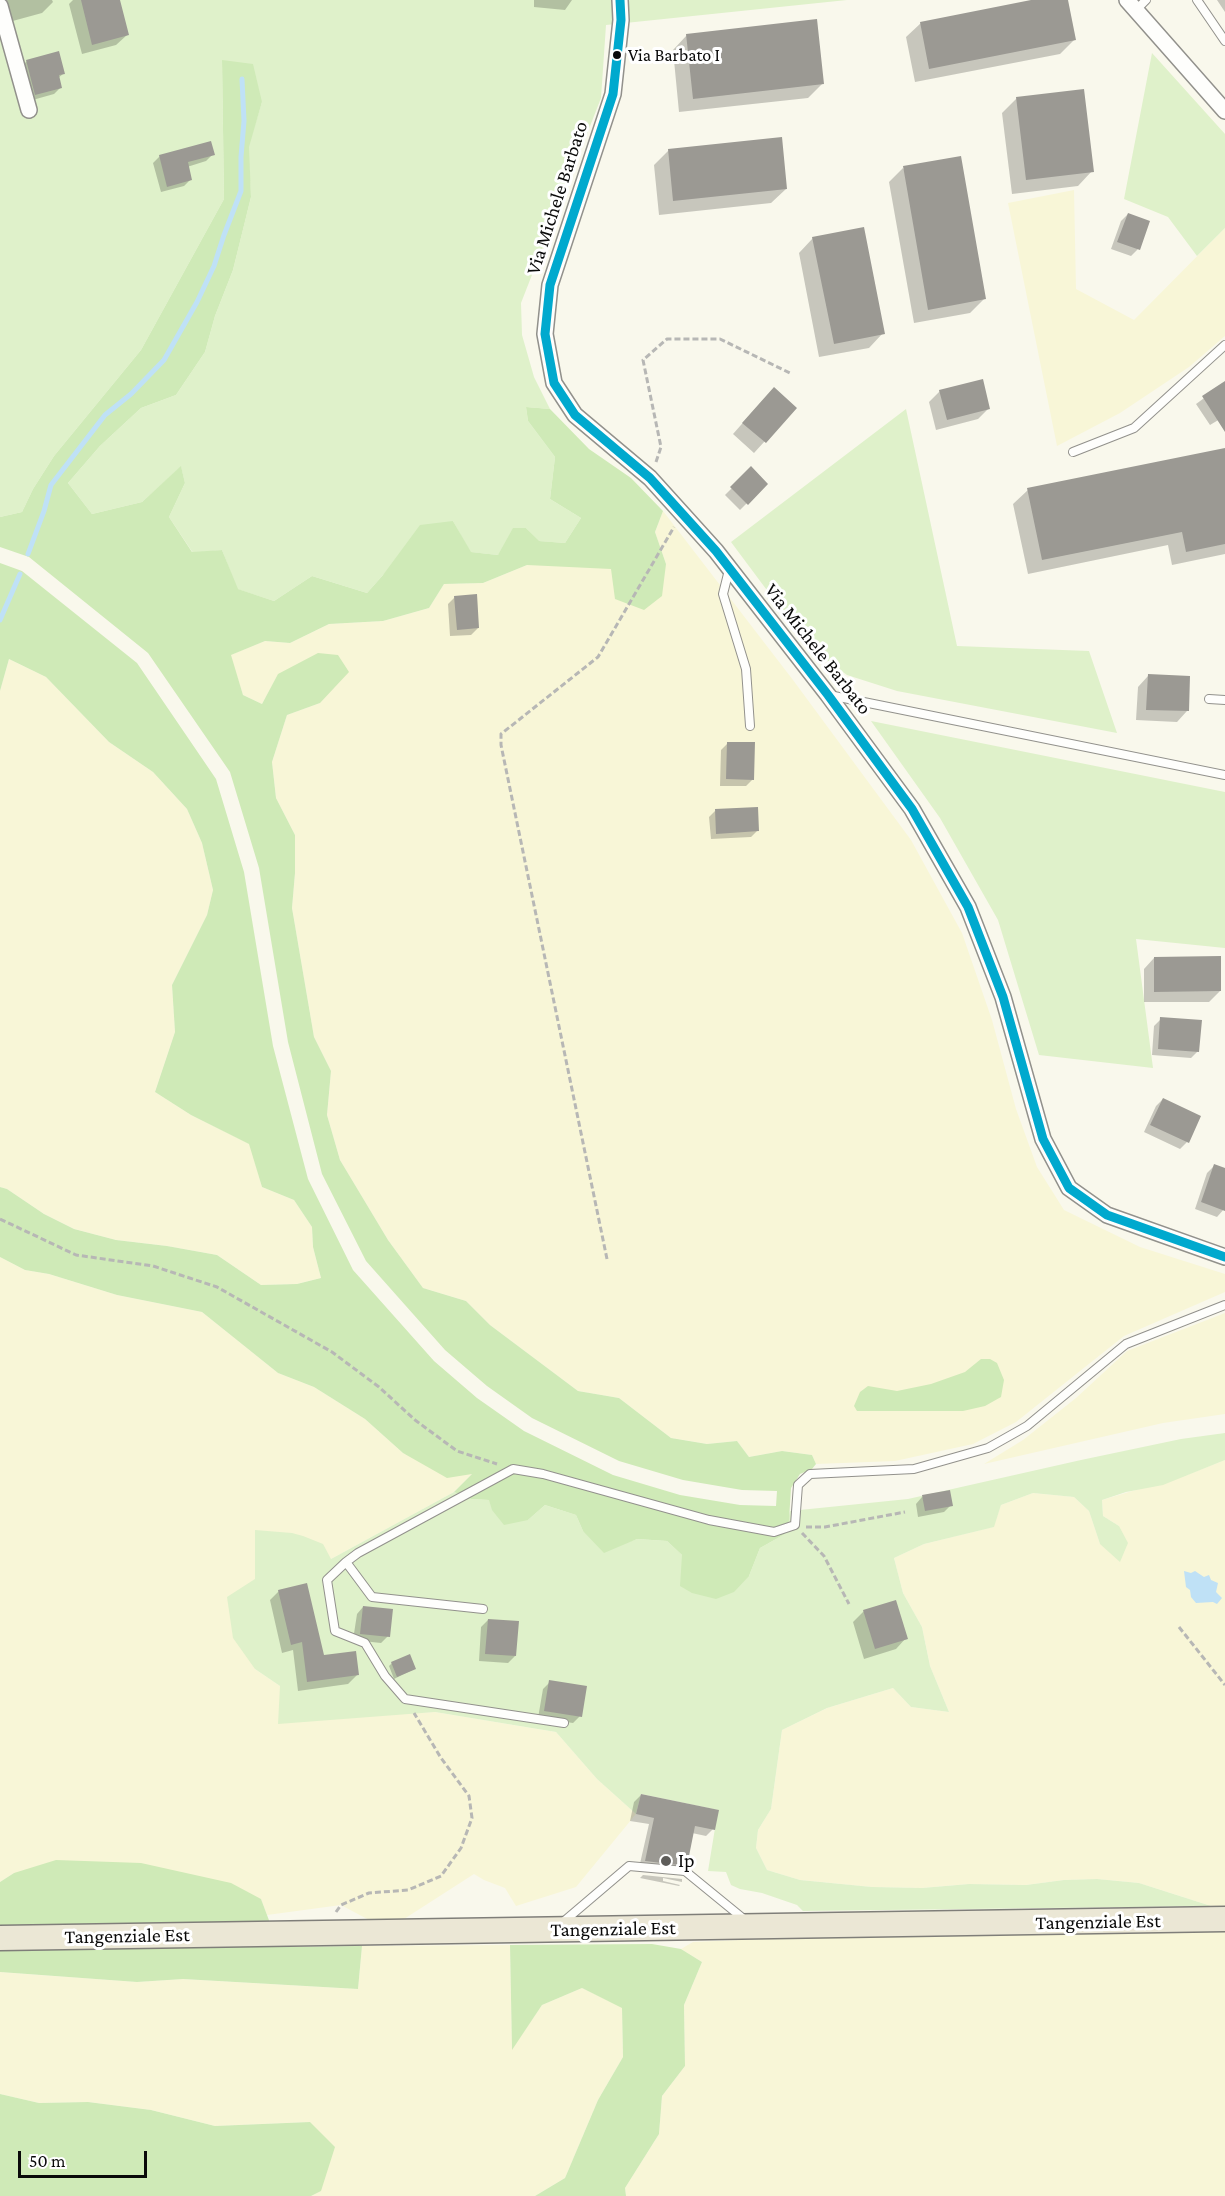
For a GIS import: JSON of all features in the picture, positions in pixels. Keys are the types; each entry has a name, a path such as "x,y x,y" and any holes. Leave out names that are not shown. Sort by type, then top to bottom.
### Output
{"main road":[{"name":"Tangenziale Est","path":"0,1938 1225,1919"}],"street":[{"name":"Via Michele Barbato","path":"620,0 621,20 613,94 550,285 545,334 554,383 575,415 651,478 683,513 828,695 912,809 968,907 1003,997 1043,1139 1070,1188 1107,1215 1225,1257"},
{"path":"1137,3 1225,111"},
{"path":"0,6 29,110"}],"lane":[{"path":"1197,0 1225,41"},
{"path":"1073,452 1134,428 1225,345"},
{"path":"729,568 723,594 746,669 750,726"},
{"path":"828,695 1225,774"},
{"path":"1209,699 1225,700"},
{"path":"564,1723 405,1699 385,1676 365,1643 335,1631 327,1580 346,1562 513,1470 543,1474 709,1520 774,1532 795,1525 798,1485 810,1474 914,1469 988,1448 1027,1426 1126,1344 1225,1305"},
{"path":"346,1562 372,1597 483,1609"},
{"path":"554,1930 629,1866 685,1871 755,1928"}],"path":[{"path":"651,478 661,447 643,360 667,339 720,339 792,374"},
{"path":"608,1259 501,745 501,734 598,657 683,513"},
{"path":"0,1219 76,1255 153,1266 217,1287 332,1353 380,1387 415,1420 457,1451 513,1470"},
{"path":"795,1525 825,1527 905,1512"},
{"path":"795,1525 824,1556 849,1604"},
{"path":"1179,1627 1225,1685"},
{"path":"332,1932 333,1916 341,1905 369,1893 408,1890 441,1876 461,1848 472,1818 469,1796 441,1758 405,1699"}],"shaded area":[{"path":"1074,190 1076,289 1134,320 1225,228 1225,336 1189,367 1120,413 1057,446 1008,203"},
{"path":"663,511 793,680 911,840 962,933 992,1020 1016,1109 1037,1167 1064,1210 1140,1247 1225,1274 1225,1292 1124,1336 1016,1422 973,1444 895,1461 816,1464 812,1455 782,1451 749,1457 737,1441 707,1444 671,1438 619,1398 578,1391 490,1325 466,1301 423,1288 388,1240 340,1160 327,1115 331,1071 314,1037 292,908 295,835 276,798 272,762 287,715 320,703 278,675 262,704 243,695 230,655 265,641 290,643 329,624 383,621 429,608 444,584 483,583 527,565 666,564 655,532"},
{"path":"9,659 46,677 109,742 153,772 187,809 202,843 213,890 207,915 172,985 175,1032 155,1092 191,1115 250,1144 262,1187 294,1200 312,1227 313,1247 321,1278 297,1284 261,1285 217,1255 116,1240 74,1229 0,1187 0,691"},
{"path":"0,1257 25,1270 49,1274 117,1295 202,1312 278,1373 314,1387 365,1419 403,1453 473,1473 454,1492 331,1559 255,1559 255,1669 280,1686 396,1714 435,1712 556,1732 597,1779 636,1814 576,1887 516,1906 505,1888 474,1874 404,1919 371,1921 341,1905 267,1915 261,1899 14,1873 0,1882"},
{"path":"1225,1313 1225,1414 1163,1423 984,1464 1023,1440 1076,1398 1127,1351"},
{"path":"1225,1460 1225,1906 1211,1906 1139,1883 1097,1879 1026,1885 872,1887 800,1880 767,1870 756,1848 758,1830 771,1809 782,1730 827,1708 893,1688 911,1707 949,1712 930,1666 922,1627 903,1593 894,1558 924,1544 993,1527 1001,1505 1033,1493 1074,1497 1089,1511 1100,1544 1119,1526 1103,1516 1102,1500 1189,1474"},
{"path":"1225,1928 1225,2196 626,2196 625,2188 659,2134 662,2096 685,2066 684,2005 702,1962 681,1949 693,1942 858,1935"},
{"path":"510,1945 512,2049 542,2005 582,1988 622,2007 623,2057 598,2100 565,2178 535,2196 311,2196 321,2191 310,2122 215,2126 151,2110 88,2102 39,2103 0,2094 0,1972 137,1982 182,1979 358,1989 362,1946"}],"green space":[{"path":"0,0 847,0 606,25 601,98 521,303 522,335 534,377 550,409 526,407 528,421 555,457 550,499 581,518 565,543 538,541 526,528 498,555 470,552 453,521 383,575 367,593 312,576 274,601 237,589 222,550 193,553 169,517 185,483 181,467 142,502 92,514 68,483 100,446 141,408 176,395 205,352 215,316 233,270 251,197 248,147 262,102 222,60 224,199 141,350 54,456 33,489 22,512 0,517"},
{"path":"1152,53 1225,134 1225,228 1197,256 1168,217 1124,199"},
{"path":"222,60 253,64 262,102 249,147 251,197 233,270 215,316 205,352 176,395 141,408 100,446 68,483 92,514 142,502 181,466 185,483 169,517 192,552 222,550 238,589 274,601 312,576 367,593 420,525 453,521 471,552 498,555 513,528 526,528 539,541 565,543 581,518 550,499 555,457 528,421 526,407 550,409 589,449 631,478 663,511 655,532 666,564 662,596 644,610 615,599 611,569 527,565 483,583 444,584 429,608 383,621 329,624 290,643 265,641 231,655 243,695 262,704 278,674 318,653 338,655 349,672 320,703 287,715 272,762 276,798 295,835 292,908 314,1037 331,1071 327,1115 340,1160 388,1240 423,1288 466,1301 490,1325 578,1391 619,1398 671,1438 707,1444 737,1441 749,1457 782,1451 812,1455 816,1464 812,1469 800,1474 791,1488 789,1520 785,1534 760,1548 749,1576 734,1592 716,1599 692,1593 680,1586 682,1555 667,1541 637,1539 604,1553 583,1531 576,1515 545,1505 528,1520 504,1525 492,1510 489,1500 471,1499 454,1492 472,1474 447,1478 403,1453 365,1419 314,1387 278,1373 202,1312 117,1295 49,1274 25,1270 0,1257 0,1187 74,1229 116,1240 217,1255 261,1285 297,1284 321,1278 313,1247 312,1227 294,1200 262,1187 249,1144 191,1115 155,1092 175,1032 172,985 207,915 213,890 202,843 187,809 153,772 109,742 46,677 9,659 0,691 0,563 22,571 137,663 216,779 244,872 273,1046 308,1179 353,1270 434,1361 477,1398 524,1431 613,1475 680,1495 740,1505 776,1506 777,1491 742,1490 683,1480 619,1461 532,1418 487,1386 445,1350 366,1261 322,1174 288,1042 259,868 230,772 148,653 29,557 0,547 0,517 22,512 33,489 54,456 141,350 224,199"},
{"path":"906,409 957,646 1089,651 1117,733 897,691 847,675 810,648 731,542"},
{"path":"871,721 1225,792 1225,948 1136,939 1153,1068 1039,1055 998,920 940,818"},
{"path":"981,1359 990,1359 997,1363 1004,1380 1001,1397 985,1406 963,1411 857,1411 854,1406 860,1392 868,1386 897,1391 931,1384 965,1372"},
{"path":"1225,1433 1225,1460 1163,1485 1126,1492 1102,1500 1103,1516 1119,1526 1128,1543 1120,1562 1100,1544 1089,1511 1074,1497 1033,1493 1001,1505 994,1527 924,1544 894,1558 903,1593 922,1627 930,1666 949,1712 911,1707 893,1688 827,1708 782,1730 771,1809 758,1830 756,1848 767,1870 800,1880 872,1887 922,1888 969,1884 1026,1885 1097,1879 1139,1883 1211,1906 803,1911 797,1905 731,1885 726,1872 708,1871 718,1810 641,1794 636,1814 597,1779 556,1732 435,1712 278,1724 280,1686 255,1669 233,1638 227,1597 255,1579 255,1530 303,1536 323,1544 331,1559 454,1492 471,1499 490,1500 528,1520 545,1505 576,1515 583,1531 625,1543 637,1539 667,1541 682,1555 749,1576 760,1548 785,1534 790,1511 908,1499 1181,1439"},
{"path":"56,1860 141,1863 231,1883 261,1899 270,1923 0,1928 0,1882 14,1873"},
{"path":"277,1943 279,1947 362,1946 358,1989 183,1979 137,1982 0,1972 0,1949"},
{"path":"652,1944 681,1949 702,1962 684,2005 685,2066 662,2096 659,2134 625,2188 626,2196 535,2196 565,2178 598,2100 623,2057 622,2008 582,1988 542,2005 512,2050 510,1945"},
{"path":"0,2094 39,2103 88,2102 151,2110 215,2126 310,2122 335,2147 321,2191 311,2196 0,2196"}],"water":[{"path":"1184,1571 1191,1573 1195,1571 1204,1577 1209,1575 1211,1580 1218,1583 1216,1592 1222,1598 1217,1604 1213,1602 1196,1603 1191,1597 1190,1590 1186,1587"}],"building":[{"path":"81,0 120,0 129,35 92,45"},
{"path":"1031,0 1068,0 1076,40 929,69 920,22"},
{"path":"817,19 824,84 693,99 686,34"},
{"path":"59,51 65,74 59,75 62,88 35,95 26,60"},
{"path":"1084,89 1094,172 1026,180 1016,97"},
{"path":"782,137 787,189 673,201 668,149"},
{"path":"211,141 215,155 188,162 192,180 167,187 159,155"},
{"path":"961,156 986,299 928,310 903,166"},
{"path":"1128,213 1150,221 1140,250 1117,242"},
{"path":"864,227 885,334 834,344 812,237"},
{"path":"983,379 990,409 947,420 939,390"},
{"path":"1225,381 1225,432 1202,396"},
{"path":"774,387 797,408 766,443 742,423"},
{"path":"1225,448 1225,544 1186,552 1182,532 1042,560 1027,488"},
{"path":"751,466 768,484 748,505 730,487"},
{"path":"477,594 479,628 457,630 454,596"},
{"path":"1148,674 1190,676 1189,711 1146,710"},
{"path":"727,742 755,742 754,780 726,779"},
{"path":"758,807 759,831 716,834 715,809"},
{"path":"1221,956 1221,991 1154,992 1154,957"},
{"path":"1160,1017 1202,1020 1199,1052 1158,1049"},
{"path":"1163,1098 1201,1116 1189,1143 1150,1125"},
{"path":"1214,1164 1225,1168 1225,1211 1201,1202"},
{"path":"950,1490 953,1506 925,1511 922,1495"},
{"path":"307,1583 324,1655 356,1651 359,1675 307,1682 302,1642 291,1645 278,1590"},
{"path":"896,1600 908,1639 875,1649 863,1610"},
{"path":"363,1606 393,1609 390,1637 360,1634"},
{"path":"488,1619 519,1621 516,1656 485,1654"},
{"path":"410,1654 416,1669 397,1677 391,1662"},
{"path":"549,1680 587,1686 582,1717 544,1711"},
{"path":"641,1794 719,1810 715,1830 695,1826 687,1866 645,1861 654,1818 636,1814"}],"waterway":[{"path":"28,554 51,485 105,415 131,394 164,360 197,302 214,266 241,191 244,121 242,79"},
{"path":"0,620 20,574"}],"transit line":[{"path":"620,0 621,20 613,94 550,285 545,334 554,383 575,415 650,478 716,551 828,695 912,809 968,907 1003,997 1043,1139 1069,1188 1107,1215 1225,1257"}],"place":[{"name":"Via Barbato I","path":"617,55"},
{"name":"Ip","path":"666,1861"}]}
